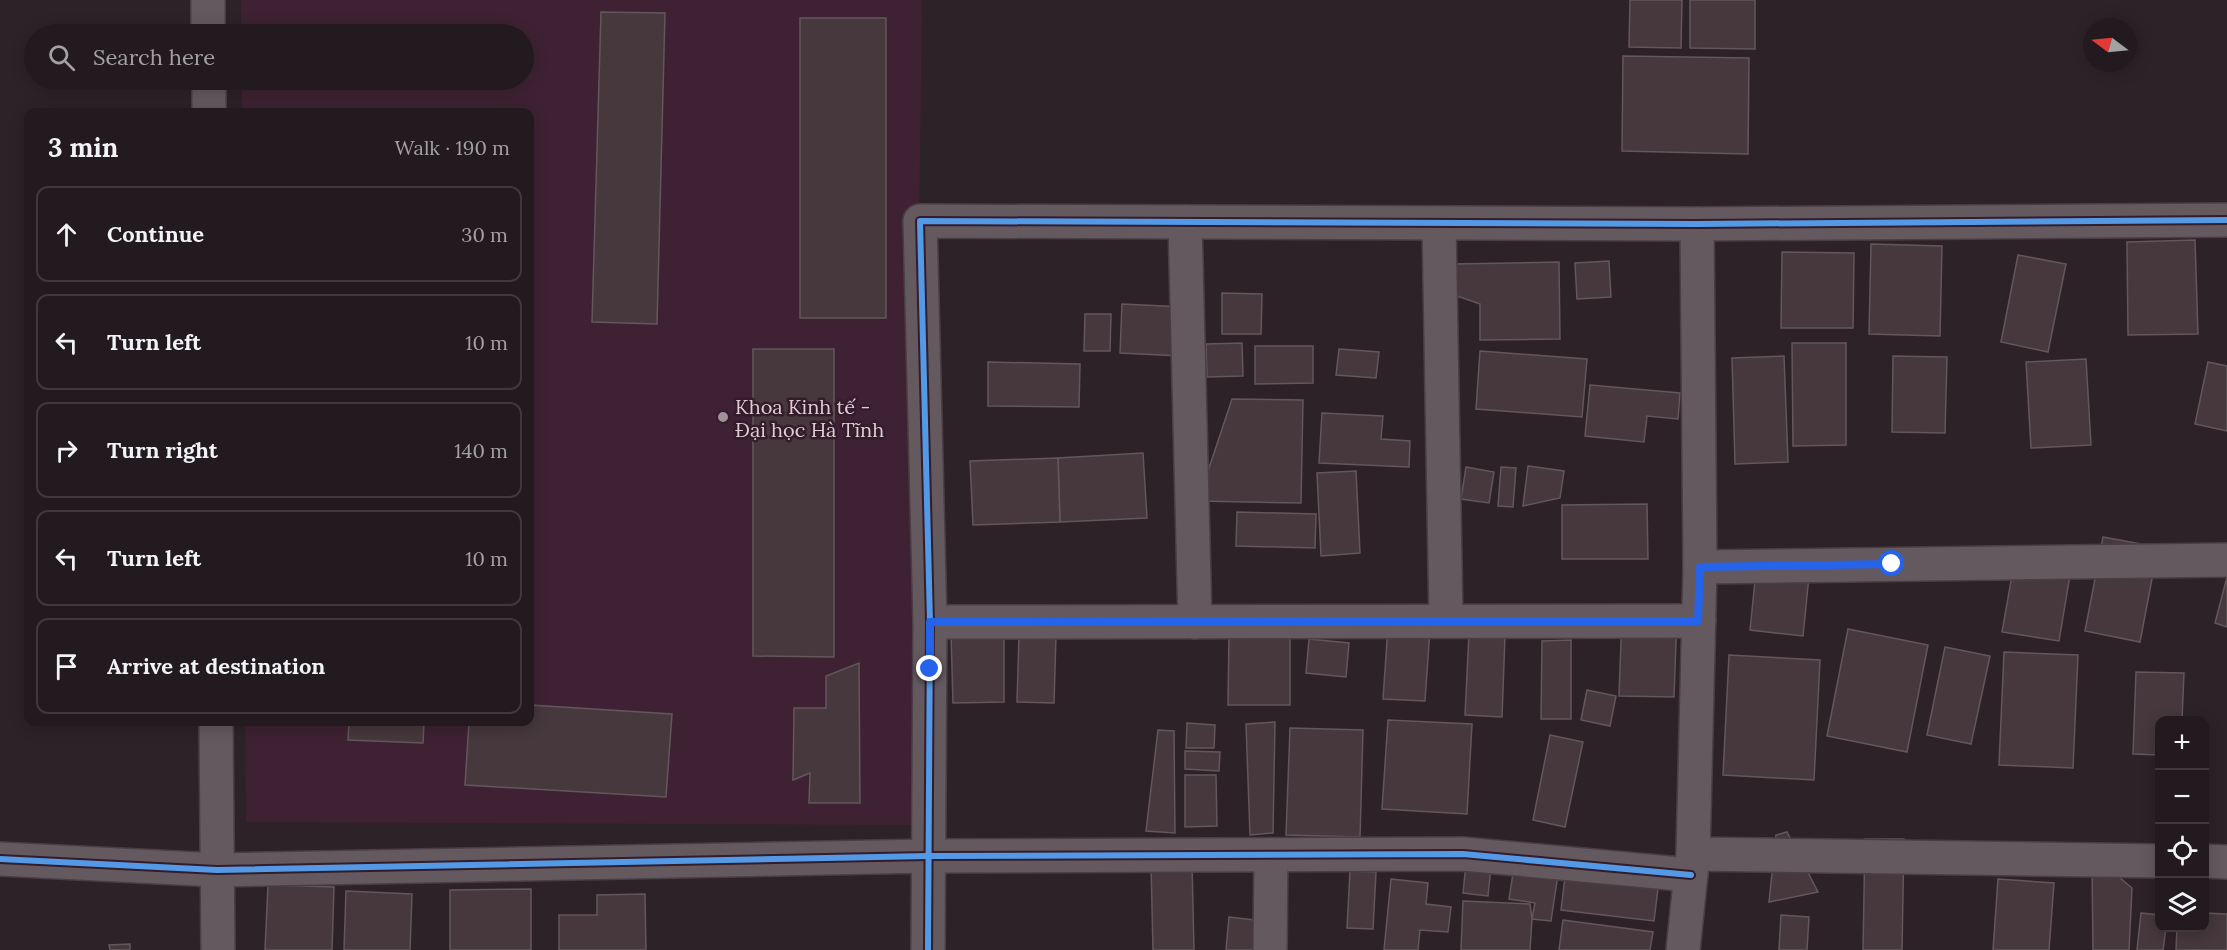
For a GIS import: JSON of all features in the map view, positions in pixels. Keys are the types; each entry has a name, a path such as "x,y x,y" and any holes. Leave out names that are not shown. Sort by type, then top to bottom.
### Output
{"street":[{"path":"208,0 208,24"},
{"path":"209,90 209,108"},
{"path":"928,950 930,622 920,221 1696,224 2227,220"},
{"path":"1185,222 1195,622"},
{"path":"1439,223 1446,621"},
{"path":"1683,950 1692,864 1700,567 1696,224"},
{"path":"1700,567 2227,560"},
{"path":"930,622 1698,621"},
{"path":"216,726 218,950"},
{"path":"0,859 217,870 928,856 1463,854 1692,864 2155,861"},
{"path":"1270,950 1271,855"},
{"path":"2209,861 2227,862"}],"shaded area":[{"name":"Khoa Kinh tế - Đại học Hà Tĩnh","path":"241,0 922,0 911,825 246,822 245,726 534,726 534,108 242,108 242,90 534,90 534,24 241,24"}],"building":[{"path":"1630,0 1682,0 1681,48 1629,47"},
{"path":"1690,0 1755,0 1755,49 1690,48"},
{"path":"601,12 665,13 657,324 592,322"},
{"path":"800,18 886,18 886,318 800,318"},
{"path":"1623,56 1749,58 1748,154 1622,151"},
{"path":"2195,240 2198,334 2128,335 2127,242"},
{"path":"1871,244 1942,246 1940,336 1869,334"},
{"path":"1782,252 1854,253 1853,328 1781,328"},
{"path":"2018,255 2066,264 2048,352 2001,342"},
{"path":"1609,261 1611,297 1577,299 1575,263"},
{"path":"1559,262 1560,339 1480,340 1480,304 1454,295 1454,264"},
{"path":"1222,293 1262,294 1261,334 1222,334"},
{"path":"1122,304 1184,307 1181,356 1120,353"},
{"path":"1085,314 1111,314 1110,351 1084,351"},
{"path":"1242,343 1243,376 1207,377 1206,344"},
{"path":"1792,343 1846,343 1846,445 1793,446"},
{"path":"1255,346 1313,346 1313,383 1255,384"},
{"path":"753,349 834,349 834,657 753,656"},
{"path":"1339,349 1379,352 1376,378 1336,375"},
{"path":"1480,351 1587,359 1582,417 1476,409"},
{"path":"1784,356 1788,462 1735,464 1732,358"},
{"path":"1893,356 1947,357 1945,433 1892,432"},
{"path":"2086,359 2091,445 2031,448 2026,362"},
{"path":"988,362 1080,364 1079,407 988,406"},
{"path":"2208,362 2227,366 2227,431 2195,424"},
{"path":"1590,385 1680,393 1678,419 1647,416 1644,442 1585,436"},
{"path":"1232,399 1303,400 1301,503 1198,501"},
{"path":"1322,413 1383,416 1381,439 1410,441 1409,467 1319,463"},
{"path":"1143,453 1147,518 1060,522 1058,458"},
{"path":"1058,458 1060,522 973,525 970,461"},
{"path":"1528,466 1564,471 1560,498 1523,506"},
{"path":"1466,467 1494,472 1489,503 1461,499"},
{"path":"1501,467 1516,468 1513,507 1498,506"},
{"path":"1356,471 1360,553 1321,556 1317,473"},
{"path":"1647,504 1648,559 1562,559 1562,505"},
{"path":"1237,512 1316,514 1315,548 1236,546"},
{"path":"2103,537 2158,547 2140,642 2085,631"},
{"path":"2017,547 2073,557 2059,641 2002,632"},
{"path":"1757,561 1810,566 1803,636 1750,630"},
{"path":"2227,577 2227,627 2215,623"},
{"path":"1389,612 1431,615 1425,701 1383,699"},
{"path":"1622,614 1677,616 1674,697 1619,696"},
{"path":"1848,629 1928,645 1907,752 1827,736"},
{"path":"1004,632 1004,702 953,703 951,633"},
{"path":"1469,634 1505,636 1502,717 1465,715"},
{"path":"1019,635 1056,636 1054,703 1017,702"},
{"path":"1229,635 1290,636 1290,705 1228,705"},
{"path":"1309,639 1349,643 1346,677 1306,673"},
{"path":"1571,640 1571,719 1541,719 1542,641"},
{"path":"1945,647 1990,656 1971,744 1927,735"},
{"path":"2004,652 2078,655 2073,768 1999,765"},
{"path":"1729,655 1820,660 1814,780 1723,775"},
{"path":"859,663 860,803 809,803 810,773 793,780 794,708 826,708 826,676"},
{"path":"2136,672 2184,673 2182,716 2155,716 2155,755 2133,754"},
{"path":"1587,690 1616,696 1610,726 1581,720"},
{"path":"534,705 672,714 666,797 465,785 469,726 534,726"},
{"path":"1388,720 1472,724 1467,814 1382,809"},
{"path":"1275,722 1273,833 1250,835 1246,724"},
{"path":"1187,723 1215,725 1214,748 1186,748"},
{"path":"349,726 424,726 423,743 348,740"},
{"path":"1290,728 1363,730 1360,837 1286,835"},
{"path":"1158,730 1174,731 1175,833 1146,831"},
{"path":"1550,735 1583,742 1565,827 1533,820"},
{"path":"1185,751 1220,752 1219,771 1185,769"},
{"path":"1185,775 1216,775 1217,826 1185,827"},
{"path":"1787,832 1818,892 1769,902 1776,835"},
{"path":"1865,839 1904,839 1902,950 1863,950"},
{"path":"1192,863 1194,950 1153,950 1151,865"},
{"path":"1466,864 1491,867 1488,896 1463,893"},
{"path":"2092,866 2114,873 2132,888 2129,950 2093,950"},
{"path":"1514,867 1558,874 1551,921 1532,919 1535,903 1509,899"},
{"path":"1566,869 1659,880 1654,921 1561,910"},
{"path":"1350,871 1376,872 1373,929 1347,928"},
{"path":"1391,879 1428,883 1426,904 1451,907 1448,932 1420,930 1418,950 1384,950"},
{"path":"1998,879 2054,883 2049,950 1993,950"},
{"path":"268,885 334,887 332,950 265,950"},
{"path":"531,889 531,950 450,950 450,890"},
{"path":"346,891 412,894 410,950 344,950"},
{"path":"645,894 646,950 559,950 559,915 597,915 597,895"},
{"path":"1463,901 1530,904 1532,919 1530,950 1461,950"},
{"path":"2141,913 2155,914 2155,932 2165,932 2163,950 2137,950"},
{"path":"2209,913 2227,914 2227,950 2176,950 2177,932 2209,932"},
{"path":"1781,915 1809,917 1807,950 1779,950"},
{"path":"1229,917 1263,921 1260,950 1226,950"},
{"path":"1563,920 1653,932 1650,950 1559,950"},
{"path":"130,944 130,950 110,950 109,945"}],"cycle path":[{"path":"928,950 930,622 920,221 1697,224 2227,220"},
{"path":"0,859 217,870 928,856 1463,854 1691,875"}],"place":[{"name":"Khoa Kinh tế - Đại học Hà Tĩnh","path":"723,417"}],"route":[{"path":"930,669 930,622 1698,621 1700,567 1892,564"}]}
